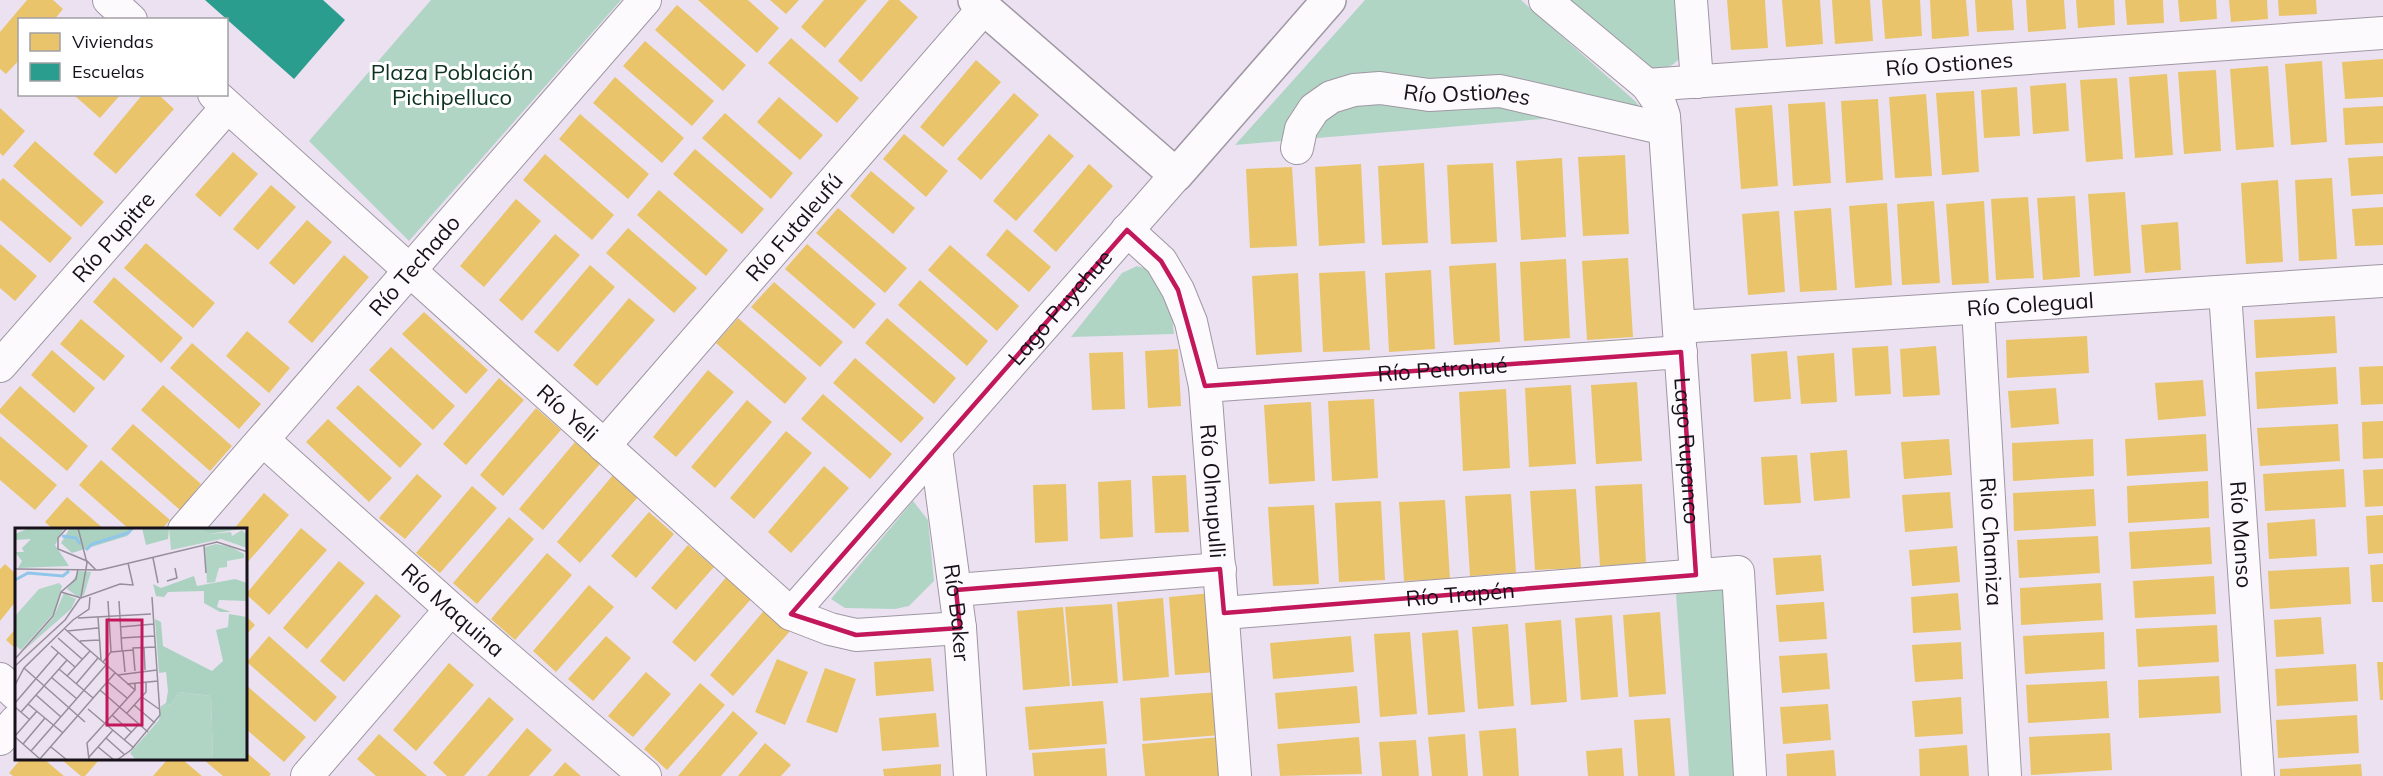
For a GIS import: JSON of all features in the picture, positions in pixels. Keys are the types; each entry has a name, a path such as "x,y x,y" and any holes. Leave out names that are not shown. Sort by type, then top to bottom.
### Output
{"street":[{"path":"109,0 129,18"},
{"name":"Río Techado","path":"186,528 645,0"},
{"name":"Lago Puyehue","path":"791,614 1329,0"},
{"path":"1545,0 1647,85"},
{"path":"1691,0 1697,82"},
{"path":"979,4 1176,175"},
{"name":"Río Futaleufú","path":"604,446 979,4"},
{"name":"Río Ostiones","path":"1647,85 2383,33"},
{"name":"Lago Rupanco","path":"1647,85 1660,104 1664,116 1696,575"},
{"name":"Río Ostiones","path":"1297,148 1301,129 1314,109 1331,97 1354,90 1380,88 1429,95 1500,91 1665,129"},
{"name":"Río Yeli","path":"221,101 791,614 830,629 856,635 960,628"},
{"name":"Río Pupitre","path":"0,366 221,101"},
{"name":"Río Olmupulli","path":"1127,230 1161,261 1178,290 1191,322 1205,386 1235,776"},
{"name":"Río Colegual","path":"1680,340 1978,308 2383,281"},
{"name":"Río Manso","path":"2225,292 2258,776"},
{"name":"Rio Chamiza","path":"1978,308 2005,776"},
{"name":"Río Petrohué","path":"1205,386 1680,340"},
{"name":"Río Maquina","path":"263,440 639,774"},
{"name":"Río Baker","path":"936,449 960,628 970,776"},
{"path":"956,590 1220,569"},
{"path":"1696,575 1738,572 1750,776"},
{"name":"Río Trapén","path":"1224,613 1696,575"},
{"path":"307,776 452,609"},
{"path":"0,679 15,693"},
{"path":"0,739 15,722"}],"highlighted area":[{"path":"1127,230 1161,261 1178,290 1205,386 1681,352 1696,575 1224,613 1220,569 956,590 960,628 856,635 791,614"}],"green space":[{"name":"Plaza Población Pichipelluco","path":"431,0 621,0 409,241 309,141"},
{"path":"1365,0 1521,0 1639,106 1637,111 1235,145"},
{"path":"1561,0 1684,0 1685,38 1680,57 1673,64 1648,70"},
{"path":"1137,266 1150,270 1171,306 1174,334 1071,337 1122,273"},
{"path":"913,501 928,520 934,581 909,606 895,609 845,608 831,599"},
{"path":"1717,587 1728,593 1744,776 1689,776 1676,594 1690,588"}],"building: Viviendas":[{"path":"27,0 53,0 63,9 56,18 18,18 18,61 6,74 0,69 0,32"},
{"path":"698,0 748,0 779,28 757,53"},
{"path":"770,0 799,0 786,14"},
{"path":"824,0 867,0 825,48 801,27"},
{"path":"889,0 899,0 918,17 861,82 838,61"},
{"path":"1727,0 1765,0 1768,48 1731,50"},
{"path":"1782,0 1820,0 1823,44 1786,47"},
{"path":"1832,0 1870,0 1873,41 1835,44"},
{"path":"1882,0 1920,0 1922,36 1885,39"},
{"path":"1930,0 1966,0 1969,36 1932,39"},
{"path":"1975,0 2012,0 2014,30 1977,32"},
{"path":"2026,0 2064,0 2066,29 2028,32"},
{"path":"2076,0 2114,0 2115,25 2078,28"},
{"path":"2125,0 2163,0 2164,23 2127,25"},
{"path":"2178,0 2216,0 2217,19 2180,22"},
{"path":"2229,0 2267,0 2268,19 2231,22"},
{"path":"2278,0 2316,0 2317,14 2279,16"},
{"path":"677,5 746,65 723,91 655,30"},
{"path":"791,38 859,98 837,123 768,63"},
{"path":"645,41 714,101 692,126 623,66"},
{"path":"2383,59 2383,97 2345,99 2342,62"},
{"path":"976,60 1001,82 943,147 920,127"},
{"path":"2322,61 2327,142 2291,145 2285,64"},
{"path":"2268,66 2274,147 2236,150 2230,69"},
{"path":"2216,70 2221,151 2184,154 2178,72"},
{"path":"2167,74 2173,155 2135,158 2129,77"},
{"path":"615,77 684,138 662,163 593,103"},
{"path":"2117,78 2123,159 2086,162 2080,80"},
{"path":"2066,83 2069,131 2033,134 2030,86"},
{"path":"2017,87 2020,136 1984,138 1981,90"},
{"path":"1974,91 1979,172 1942,175 1936,93"},
{"path":"1014,93 1039,115 981,180 957,159"},
{"path":"1926,94 1932,176 1895,178 1889,97"},
{"path":"75,96 119,96 100,118"},
{"path":"141,96 160,96 174,109 116,174 93,154"},
{"path":"779,97 823,135 800,160 757,122"},
{"path":"1878,99 1883,180 1846,183 1841,101"},
{"path":"1825,102 1831,183 1793,186 1788,104"},
{"path":"1772,105 1778,186 1741,189 1735,108"},
{"path":"2383,106 2383,143 2345,145 2343,108"},
{"path":"0,108 25,131 3,156 0,153"},
{"path":"725,113 793,173 771,199 702,138"},
{"path":"580,114 649,174 628,199 559,139"},
{"path":"904,134 948,171 926,197 883,159"},
{"path":"1049,134 1074,156 1016,221 993,201"},
{"path":"35,141 104,202 81,227 13,166"},
{"path":"695,149 764,209 742,234 673,174"},
{"path":"233,152 258,174 220,217 195,195"},
{"path":"545,154 614,215 592,240 523,180"},
{"path":"1625,155 1629,234 1583,236 1578,157"},
{"path":"2383,156 2383,194 2351,196 2348,158"},
{"path":"1562,158 1566,237 1521,240 1516,161"},
{"path":"1424,163 1428,243 1382,245 1378,166"},
{"path":"1493,163 1497,242 1451,244 1447,165"},
{"path":"1089,164 1113,186 1056,252 1033,231"},
{"path":"1361,164 1365,243 1319,246 1315,167"},
{"path":"1292,167 1297,246 1250,248 1246,169"},
{"path":"871,171 915,208 893,234 850,196"},
{"path":"3,178 72,238 50,263 0,220 0,181"},
{"path":"2332,178 2337,259 2299,261 2295,180"},
{"path":"2278,180 2283,262 2246,264 2241,183"},
{"path":"271,185 296,207 258,250 233,229"},
{"path":"659,190 728,250 706,276 637,215"},
{"path":"2125,192 2131,273 2094,276 2088,194"},
{"path":"2075,196 2080,277 2043,280 2037,198"},
{"path":"2028,197 2034,278 1996,280 1991,199"},
{"path":"516,199 541,221 484,287 460,266"},
{"path":"1934,201 1940,283 1902,285 1897,204"},
{"path":"1984,201 1989,283 1952,285 1946,204"},
{"path":"1887,203 1892,285 1855,288 1849,206"},
{"path":"2383,207 2383,245 2355,246 2352,209"},
{"path":"838,208 907,268 885,293 816,233"},
{"path":"1831,208 1837,290 1800,292 1794,211"},
{"path":"1779,211 1785,292 1748,295 1742,214"},
{"path":"307,220 332,242 294,285 269,263"},
{"path":"2178,222 2181,270 2145,273 2141,225"},
{"path":"628,228 697,288 674,313 606,253"},
{"path":"1007,229 1051,267 1029,292 986,255"},
{"path":"555,234 580,255 522,321 499,300"},
{"path":"146,243 215,303 193,328 124,268"},
{"path":"0,244 37,276 15,301 0,288"},
{"path":"807,244 876,304 854,329 785,269"},
{"path":"950,245 1019,306 997,331 928,270"},
{"path":"344,255 369,277 312,343 288,322"},
{"path":"1628,258 1633,337 1587,340 1582,261"},
{"path":"1566,259 1570,338 1524,341 1520,262"},
{"path":"1496,263 1500,342 1454,345 1449,266"},
{"path":"590,265 615,287 558,352 534,332"},
{"path":"1431,270 1435,349 1389,352 1385,273"},
{"path":"1365,271 1370,350 1323,352 1319,273"},
{"path":"1298,273 1302,352 1256,355 1252,276"},
{"path":"114,277 183,338 161,363 93,302"},
{"path":"920,280 988,341 967,366 898,305"},
{"path":"774,282 843,342 820,367 751,307"},
{"path":"629,298 655,320 597,386 573,365"},
{"path":"424,312 488,370 466,394 402,334"},
{"path":"2335,316 2337,353 2256,358 2254,320"},
{"path":"738,318 807,378 785,404 716,343"},
{"path":"887,318 956,378 934,404 865,343"},
{"path":"81,319 125,356 104,381 60,344"},
{"path":"247,331 290,368 269,393 226,356"},
{"path":"2087,336 2089,373 2007,378 2006,340"},
{"path":"192,343 261,404 239,429 170,368"},
{"path":"1888,346 1891,394 1855,396 1852,348"},
{"path":"1936,346 1940,395 1903,397 1900,349"},
{"path":"391,347 455,406 433,430 369,370"},
{"path":"1178,349 1181,406 1148,408 1145,351"},
{"path":"52,350 95,388 74,413 31,375"},
{"path":"1787,351 1791,399 1754,402 1751,354"},
{"path":"1123,352 1125,409 1092,410 1089,353"},
{"path":"1834,353 1837,402 1801,404 1797,356"},
{"path":"855,358 924,418 901,443 833,383"},
{"path":"2383,366 2383,404 2361,405 2359,367"},
{"path":"2336,367 2338,404 2257,409 2255,372"},
{"path":"708,370 734,392 676,457 653,437"},
{"path":"499,378 524,400 466,465 443,444"},
{"path":"2203,380 2206,416 2158,420 2155,383"},
{"path":"1637,382 1642,461 1596,464 1591,385"},
{"path":"163,385 232,446 210,471 141,410"},
{"path":"358,385 422,444 400,468 336,408"},
{"path":"1571,385 1576,464 1529,467 1525,388"},
{"path":"20,386 88,446 67,471 0,413 0,409"},
{"path":"2056,388 2059,424 2011,428 2008,391"},
{"path":"1506,389 1510,468 1463,471 1459,392"},
{"path":"823,394 892,454 870,479 801,419"},
{"path":"1374,399 1378,478 1332,481 1328,401"},
{"path":"747,400 772,422 715,488 691,467"},
{"path":"1311,402 1315,481 1269,484 1264,405"},
{"path":"536,408 561,430 503,496 480,475"},
{"path":"328,419 392,478 369,502 306,442"},
{"path":"2383,421 2383,458 2363,459 2362,422"},
{"path":"133,424 201,484 180,510 111,449"},
{"path":"2338,424 2340,461 2260,466 2257,428"},
{"path":"786,431 812,453 754,519 730,498"},
{"path":"2206,434 2208,471 2127,476 2125,439"},
{"path":"0,436 57,485 35,510 0,480"},
{"path":"1949,439 1952,475 1904,479 1901,442"},
{"path":"2093,439 2094,476 2013,481 2012,443"},
{"path":"575,442 600,464 543,530 519,509"},
{"path":"1847,450 1850,498 1814,501 1810,453"},
{"path":"1797,455 1801,503 1764,505 1761,457"},
{"path":"101,460 170,520 163,528 128,528 79,485"},
{"path":"824,466 849,488 791,553 768,532"},
{"path":"2344,469 2346,507 2265,511 2263,474"},
{"path":"2383,469 2383,506 2365,507 2363,470"},
{"path":"417,474 442,496 405,539 379,518"},
{"path":"613,475 638,497 580,563 557,542"},
{"path":"1186,475 1189,532 1155,533 1152,476"},
{"path":"1131,480 1133,537 1100,539 1098,482"},
{"path":"2208,481 2209,518 2128,523 2127,486"},
{"path":"1066,484 1068,541 1035,543 1033,485"},
{"path":"1642,484 1646,563 1600,566 1595,486"},
{"path":"472,486 497,508 440,573 416,553"},
{"path":"1576,489 1581,568 1535,570 1530,491"},
{"path":"2094,489 2096,526 2014,531 2013,493"},
{"path":"1950,492 1953,528 1905,532 1902,495"},
{"path":"264,493 289,515 248,562 248,528 235,528"},
{"path":"1511,494 1516,573 1470,576 1465,496"},
{"path":"67,497 103,528 52,528 45,522"},
{"path":"1445,500 1450,579 1404,581 1399,502"},
{"path":"1381,501 1385,580 1339,582 1335,503"},
{"path":"1314,505 1319,584 1273,586 1268,507"},
{"path":"649,512 674,534 636,578 611,556"},
{"path":"2383,515 2383,553 2368,554 2366,516"},
{"path":"509,517 534,539 477,604 453,583"},
{"path":"2315,519 2317,556 2269,559 2267,523"},
{"path":"2210,527 2212,564 2131,569 2129,532"},
{"path":"301,528 327,550 269,615 248,596 248,592"},
{"path":"2098,536 2100,573 2019,578 2017,540"},
{"path":"688,545 714,567 676,610 651,588"},
{"path":"1957,546 1960,582 1912,586 1909,550"},
{"path":"547,553 572,575 515,640 491,619"},
{"path":"1821,555 1824,591 1776,595 1773,558"},
{"path":"339,561 365,583 307,649 283,628"},
{"path":"5,564 15,573 15,602 0,621 0,569"},
{"path":"2383,564 2383,602 2372,602 2370,565"},
{"path":"2349,567 2351,604 2270,609 2268,571"},
{"path":"728,575 753,597 695,662 672,642"},
{"path":"2214,576 2216,614 2135,618 2133,581"},
{"path":"2101,583 2103,620 2021,625 2020,588"},
{"path":"589,585 614,607 556,672 533,651"},
{"path":"1212,593 1218,672 1175,675 1169,597"},
{"path":"1958,593 1961,630 1913,633 1911,597"},
{"path":"376,594 401,616 344,682 320,661"},
{"path":"1163,598 1169,677 1123,681 1117,602"},
{"path":"1824,602 1827,639 1779,642 1776,605"},
{"path":"1112,604 1118,683 1072,686 1065,607"},
{"path":"1063,607 1070,686 1023,690 1017,611"},
{"path":"766,608 791,630 733,696 710,675"},
{"path":"1660,612 1666,694 1629,697 1623,615"},
{"path":"1612,615 1618,697 1581,700 1575,618"},
{"path":"2321,617 2324,654 2276,657 2274,620"},
{"path":"248,618 255,625 248,633"},
{"path":"1561,620 1567,702 1531,705 1525,623"},
{"path":"1508,624 1514,706 1478,709 1472,627"},
{"path":"2217,625 2219,662 2138,667 2136,629"},
{"path":"15,629 15,648 6,640"},
{"path":"1458,630 1465,712 1428,715 1422,633"},
{"path":"1410,632 1417,714 1380,717 1374,634"},
{"path":"2104,632 2105,669 2025,674 2023,636"},
{"path":"269,636 337,697 315,722 248,661"},
{"path":"606,636 631,658 593,701 568,679"},
{"path":"1351,636 1354,672 1273,679 1270,643"},
{"path":"1961,642 1963,679 1915,682 1912,645"},
{"path":"1827,653 1830,689 1782,693 1779,656"},
{"path":"931,658 934,691 876,696 874,662"},
{"path":"777,659 808,672 785,725 755,712"},
{"path":"2377,662 2383,662 2383,700 2380,700"},
{"path":"449,663 474,685 416,751 393,730"},
{"path":"2356,664 2358,701 2277,706 2275,669"},
{"path":"825,668 856,679 837,733 806,722"},
{"path":"646,672 671,694 633,737 608,716"},
{"path":"2219,676 2221,713 2139,718 2138,680"},
{"path":"2107,681 2109,718 2028,723 2026,685"},
{"path":"700,683 725,705 667,770 644,749"},
{"path":"1357,686 1360,723 1278,729 1275,693"},
{"path":"248,687 306,737 284,762 248,731"},
{"path":"1218,692 1221,735 1143,741 1140,698"},
{"path":"489,697 514,719 464,776 447,776 433,763"},
{"path":"1961,697 1963,734 1915,737 1912,701"},
{"path":"1103,701 1107,744 1029,750 1025,707"},
{"path":"1828,704 1831,740 1783,744 1780,707"},
{"path":"733,711 758,733 721,776 678,776"},
{"path":"936,713 939,747 882,751 879,718"},
{"path":"2357,715 2359,753 2278,758 2276,720"},
{"path":"1670,718 1675,776 1638,776 1634,720"},
{"path":"527,728 552,750 529,776 487,776"},
{"path":"1516,728 1519,776 1483,776 1479,731"},
{"path":"2110,733 2112,770 2031,775 2029,737"},
{"path":"379,734 427,776 376,776 357,759"},
{"path":"1465,734 1468,776 1432,776 1428,737"},
{"path":"1220,737 1223,776 1145,776 1142,744"},
{"path":"1359,737 1362,774 1280,776 1277,744"},
{"path":"1416,740 1419,776 1382,776 1379,742"},
{"path":"765,743 791,765 781,776 738,776"},
{"path":"1967,745 1969,776 1920,776 1919,749"},
{"path":"1105,748 1107,776 1034,776 1032,753"},
{"path":"1622,748 1624,776 1588,776 1586,751"},
{"path":"1834,750 1836,776 1787,776 1786,754"},
{"path":"248,754 271,774 269,776 223,776 205,761 248,761"},
{"path":"19,761 46,761 64,776 13,776 9,773"},
{"path":"63,761 98,761 85,776 81,776"},
{"path":"166,761 184,761 202,776 153,776"},
{"path":"565,762 581,776 553,776"},
{"path":"941,764 941,776 884,776 883,769"},
{"path":"2361,764 2362,776 2280,776 2280,769"}],"building: Escuelas":[{"path":"205,0 323,0 345,20 294,79 228,18"}]}
